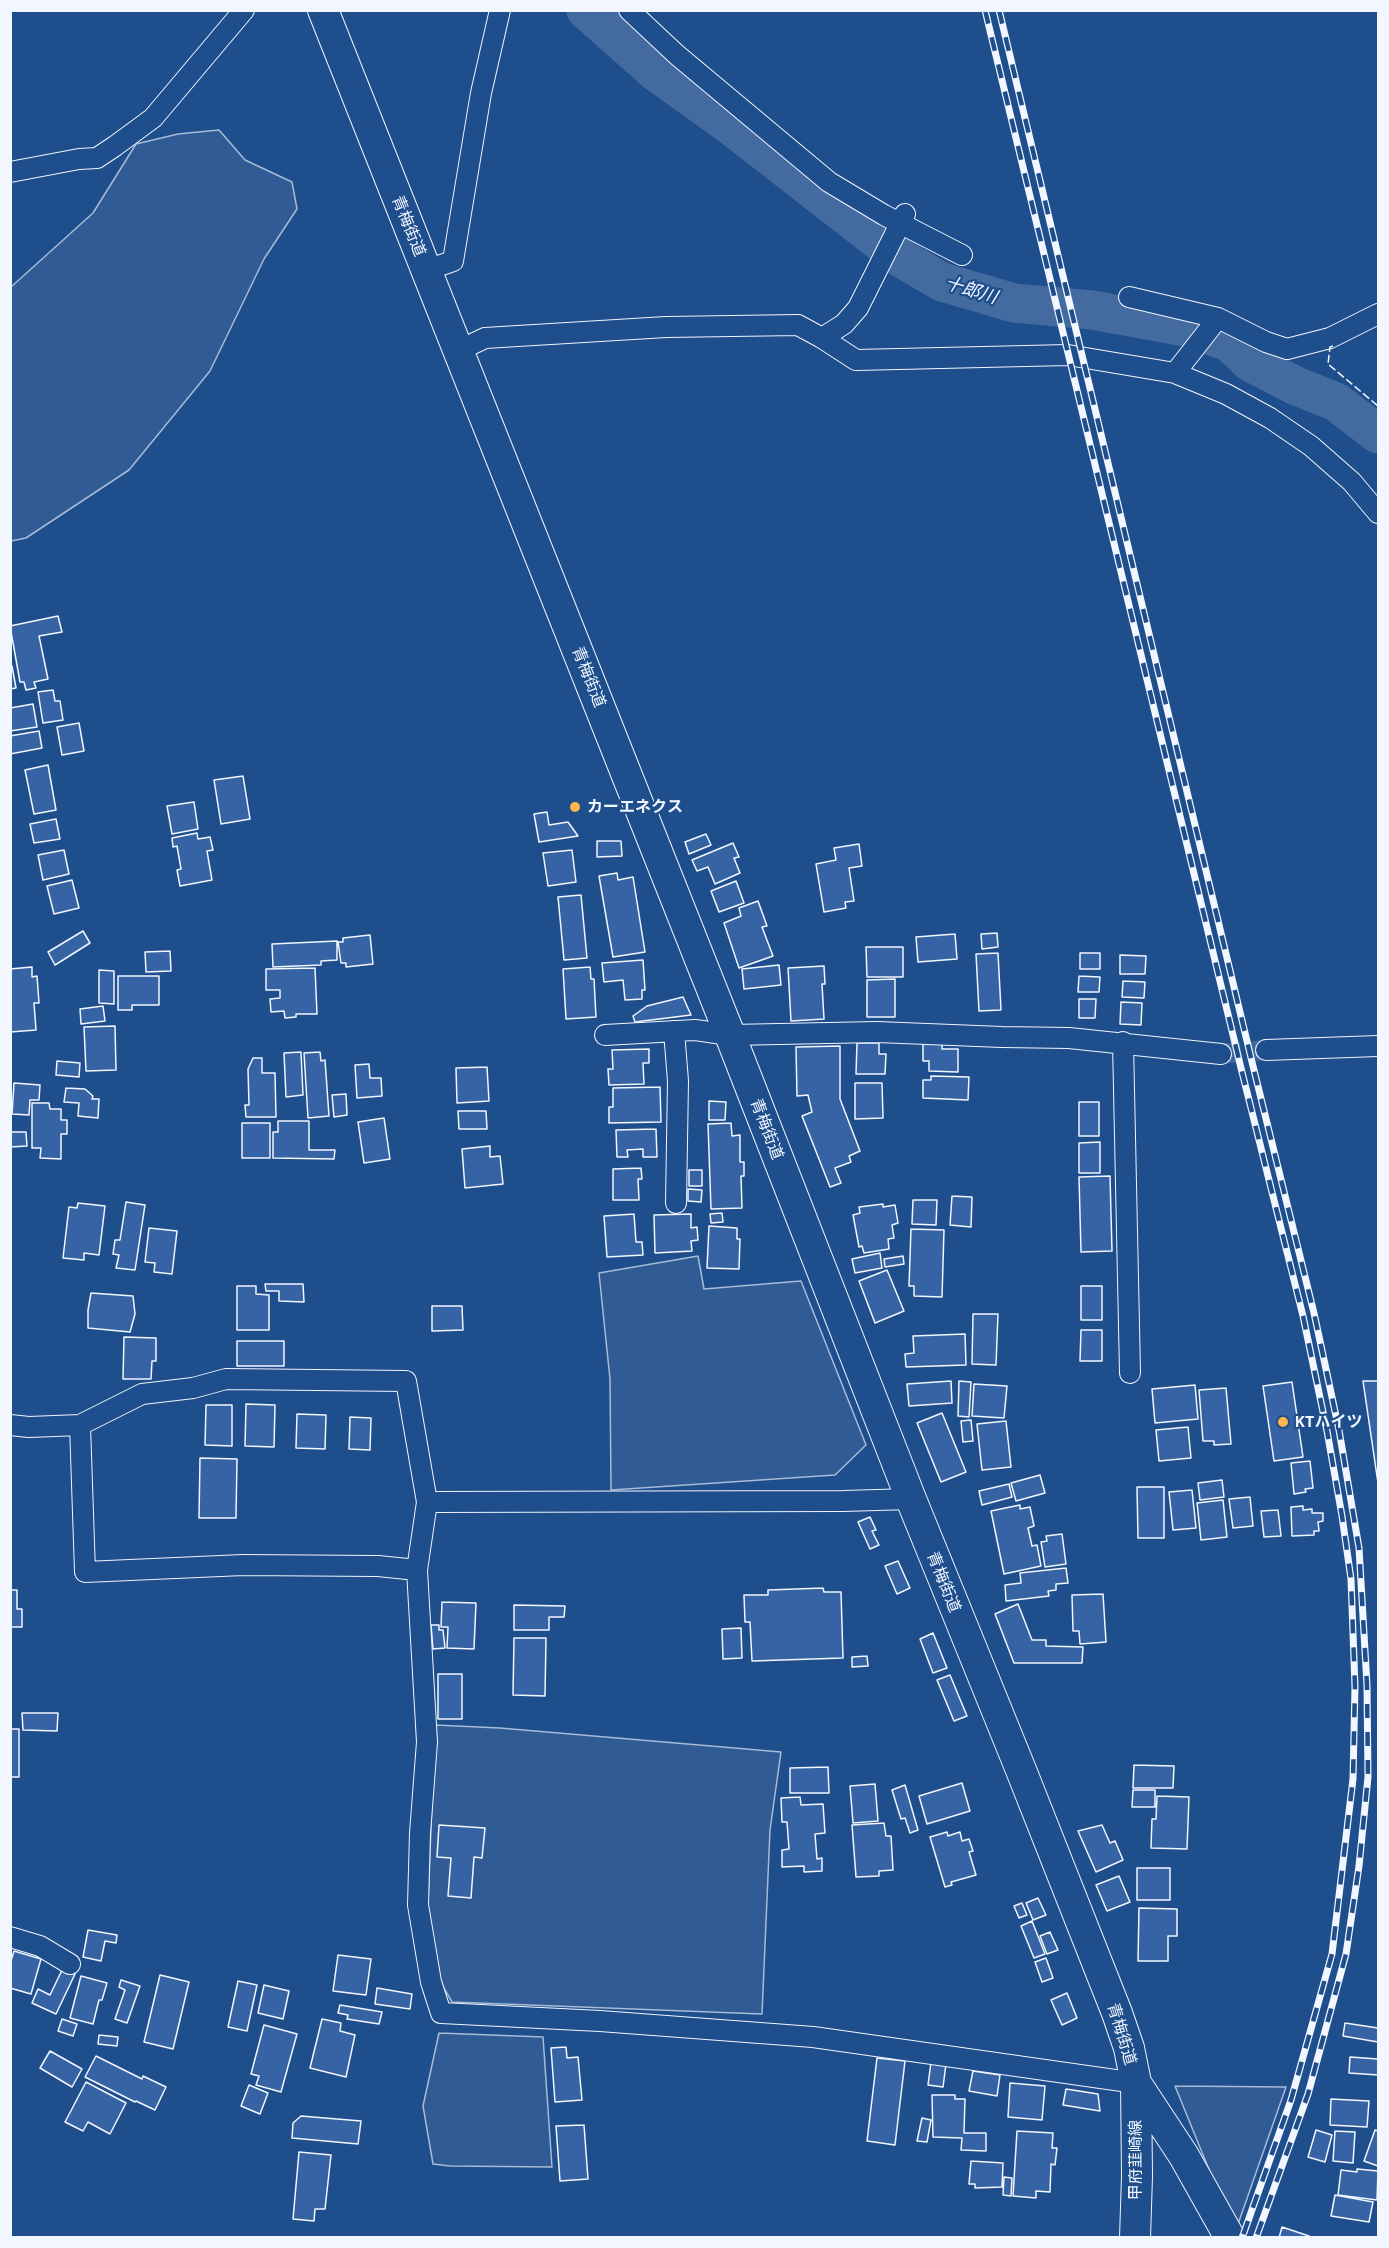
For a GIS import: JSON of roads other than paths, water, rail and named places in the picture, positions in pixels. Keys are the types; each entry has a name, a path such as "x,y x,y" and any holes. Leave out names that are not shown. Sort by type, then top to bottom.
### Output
{"main road":[{"name":"青梅街道","path":"323,10 730,1035 911,1500 1117,2013 1129,2048 1136,2083 1184,2156 1230,2238"},
{"name":"甲府韮崎線","path":"1135,2238 1136,2083"}],"street":[{"path":"10,172 79,159 97,158 115,146 153,118 244,10"},
{"path":"427,270 453,261 481,93 500,10"},
{"path":"629,10 677,55 829,182 962,255"},
{"path":"822,338 844,324 858,308 900,222"},
{"path":"1129,297 1218,318 1266,342 1287,349 1330,338 1378,314"},
{"path":"1178,370 1218,318"},
{"path":"458,351 486,338 666,327 798,325 856,360 1068,355 1178,370 1226,394 1287,429 1311,446 1352,482 1378,513"},
{"path":"605,1035 695,1030 730,1035 877,1032 1002,1038 1069,1038 1221,1054"},
{"path":"674,1031 678,1081 676,1203"},
{"path":"1123,1042 1130,1373"},
{"path":"1266,1050 1378,1046"},
{"path":"10,1425 29,1427 80,1425 142,1394 193,1388 226,1379 406,1381 427,1502 417,1570 427,1742 420,1833 418,1905 431,1982 441,2013 813,2037 1136,2083"},
{"path":"80,1425 85,1572 243,1566 378,1566 417,1570"},
{"path":"427,1502 911,1500"},
{"path":"10,1936 40,1946 70,1964"}],"waterway":[{"name":"十郎川","path":"586,10 656,72 734,128 901,258 942,282 1014,303 1092,310 1185,327 1229,342 1250,362 1294,385 1336,402 1378,434"}],"tunnel":[{"path":"1221,1054 1266,1050"}],"railway":[{"path":"985,10 1303,1316 1327,1431 1351,1579 1355,1687 1353,1779 1332,1954 1291,2100 1242,2238"},
{"path":"999,10 1314,1313 1339,1430 1359,1548 1367,1685 1368,1777 1359,1866 1346,1954 1308,2094 1256,2238"}],"place":[{"name":"カーエネクス","path":"575,807"},
{"name":"KTハイツ","path":"1283,1422"}]}
